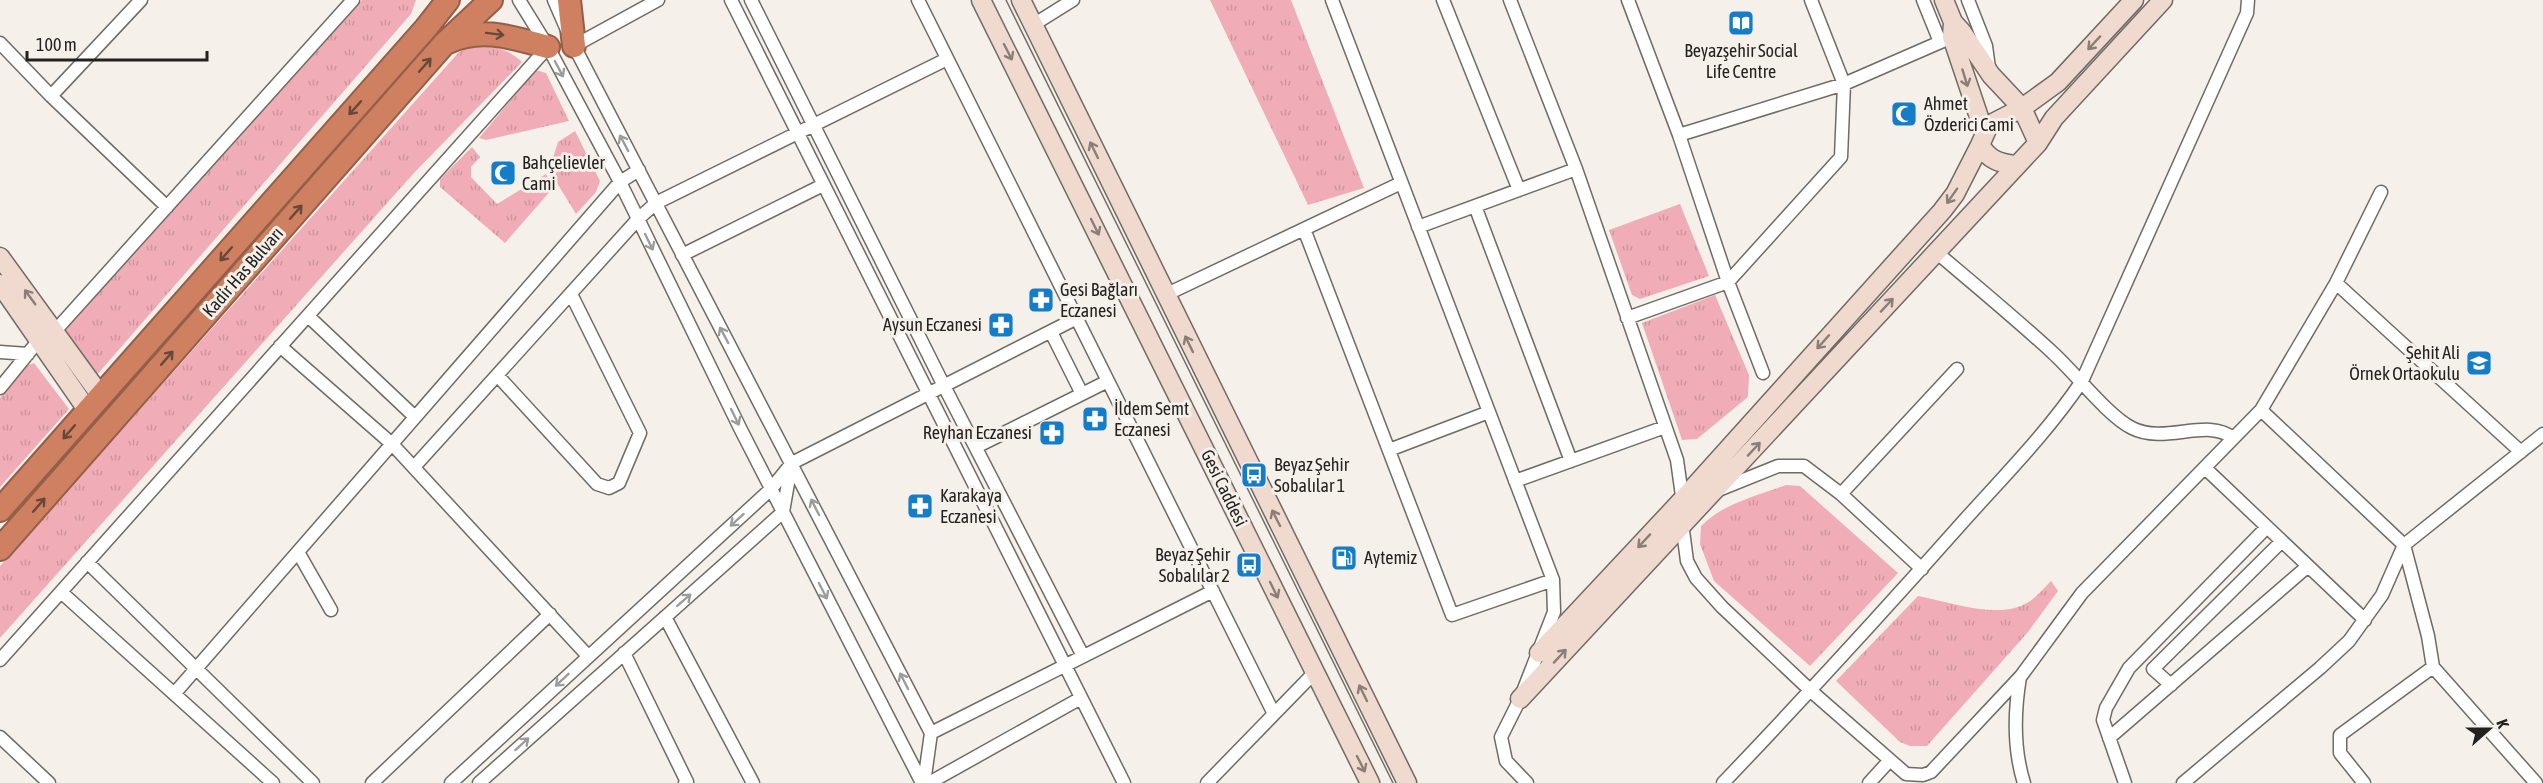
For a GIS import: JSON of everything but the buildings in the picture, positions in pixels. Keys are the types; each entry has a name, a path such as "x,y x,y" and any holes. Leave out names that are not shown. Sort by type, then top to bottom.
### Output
{"highway":[{"path":"416,40 435,0"},
{"name":"Kadir Has Bulvarı","path":"0,510 416,40 448,0"},
{"name":"Kadir Has Bulvarı","path":"0,549 444,44 491,0"},
{"path":"569,0 574,46"},
{"path":"444,44 462,36 483,33 506,36 548,47"}],"main road":[{"name":"Gesi Caddesi","path":"981,0 1370,783"},
{"name":"Gesi Caddesi","path":"1021,0 1407,783"},
{"path":"1944,0 1948,34 1986,154 1994,160 2015,165"},
{"path":"1539,653 1684,498 1942,211 1955,194 1989,125 2022,108 2049,90 2134,0"},
{"path":"1520,699 1715,492 2015,165 2038,143 2054,118 2163,0"},
{"path":"1948,34 1962,32 1990,75 2022,108 2038,143"},
{"path":"0,257 41,342"},
{"path":"0,284 41,342 95,403"}],"street":[{"path":"51,96 141,0"},
{"path":"0,388 353,0"},
{"path":"519,0 548,47 620,182 771,489 923,783"},
{"path":"554,0 574,46 931,733 923,783"},
{"path":"574,46 658,0"},
{"path":"731,0 1124,783"},
{"path":"751,0 944,386 1083,656"},
{"path":"919,0 1274,714"},
{"path":"1033,25 1073,0"},
{"path":"1332,0 1553,580 1554,612 1520,699 1503,729 1501,746 1510,767 1527,783"},
{"path":"1443,0 1518,190"},
{"path":"1510,0 1576,169 1677,460 1684,498 1681,527 1687,561 1696,578 1722,607 1906,774 1923,776 1930,772 2021,676 2082,593 2261,410 2336,283 2381,192"},
{"path":"1628,0 1679,135 1728,282 1763,373"},
{"path":"1627,318 1728,282 1840,157 1844,84 1811,0"},
{"path":"1679,135 1844,84 1948,34 1923,0"},
{"path":"1968,0 1986,46 1990,75"},
{"path":"1723,783 1812,691 2062,411 2082,381 2247,14 2248,0"},
{"path":"0,43 51,96 167,207"},
{"path":"0,660 548,47"},
{"path":"414,467 638,219 656,203 947,59"},
{"path":"1418,227 1576,169"},
{"path":"174,694 620,182 639,170"},
{"path":"1165,295 1401,183"},
{"path":"682,255 823,185"},
{"path":"1475,206 1571,461"},
{"path":"1304,229 1452,615 1553,580"},
{"path":"1936,252 2054,354 2121,421 2152,435 2213,429 2224,431 2233,438"},
{"path":"2336,283 2521,452"},
{"path":"497,375 597,484 609,488 619,483 640,433 571,294"},
{"path":"308,316 415,417"},
{"path":"451,783 771,489 792,463 1077,318"},
{"path":"1051,332 1082,394"},
{"path":"0,352 41,342"},
{"path":"280,346 392,444 588,656"},
{"path":"1842,494 1957,369"},
{"path":"976,447 1108,381"},
{"path":"2261,410 2404,545 2428,636 2433,667 2536,783"},
{"path":"1389,450 1489,412"},
{"path":"1515,481 1665,427"},
{"path":"2183,783 2335,655 2365,620 2382,595 2404,545 2543,434"},
{"path":"479,783 783,512 792,463"},
{"path":"1715,492 1769,469 1796,464 1804,466 1842,494 1922,569"},
{"path":"2205,468 2365,620"},
{"path":"2125,783 2103,720 2104,712 2129,668 2267,527"},
{"path":"2171,685 2153,669 2282,541"},
{"path":"298,552 331,610"},
{"path":"87,562 313,783"},
{"path":"2109,738 2308,566"},
{"path":"931,733 1213,591"},
{"path":"61,592 273,783"},
{"path":"372,783 550,614"},
{"path":"665,616 753,783"},
{"path":"624,654 687,782 685,783"},
{"path":"2364,783 2340,753 2340,735 2433,667"},
{"path":"1207,783 1315,672"},
{"path":"2021,676 2015,726 2018,761 2024,783"},
{"path":"929,783 1081,698"},
{"path":"0,738 49,783"},
{"path":"1869,783 1890,760"}],"green space":[{"path":"362,0 416,0 411,14 95,377 61,330"},
{"path":"1210,0 1291,0 1364,188 1308,205"},
{"path":"473,45 499,49 522,62 413,174 0,638 0,566 459,52"},
{"path":"536,70 546,73 569,121 486,140 479,138"},
{"path":"575,131 600,181 596,192 576,214 549,170 558,142"},
{"path":"472,147 480,157 471,167 471,177 497,204 546,174 553,188 505,243 440,187 440,179"},
{"path":"1680,204 1709,276 1640,299 1632,295 1609,230"},
{"path":"1715,295 1749,375 1748,397 1697,439 1682,440 1642,323"},
{"path":"34,363 69,409 0,487 0,398 26,366"},
{"path":"1786,485 1800,486 1898,573 1810,666 1714,581 1700,544 1701,526 1720,511"},
{"path":"2051,581 2058,591 2028,632 1927,746 1910,746 1900,742 1836,681 1918,596 1974,608 2002,610 2027,603"}],"tram line":[{"path":"1006,0 1393,783"}],"place":[{"name":"Beyazşehir Social Life Centre","path":"1741,23"},
{"name":"Ahmet Özderici Cami","path":"1904,114"},
{"name":"Bahçelievler Cami","path":"503,173"},
{"name":"Gesi Bağları Eczanesi","path":"1041,300"},
{"name":"Aysun Eczanesi","path":"1001,325"},
{"name":"Şehit Ali Örnek Ortaokulu","path":"2479,363"},
{"name":"İldem Semt Eczanesi","path":"1095,419"},
{"name":"Reyhan Eczanesi","path":"1052,433"},
{"name":"Beyaz Şehir Sobalılar 1","path":"1254,475"},
{"name":"Karakaya Eczanesi","path":"920,506"},
{"name":"Aytemiz","path":"1344,558"},
{"name":"Beyaz Şehir Sobalılar 2","path":"1249,565"}]}
